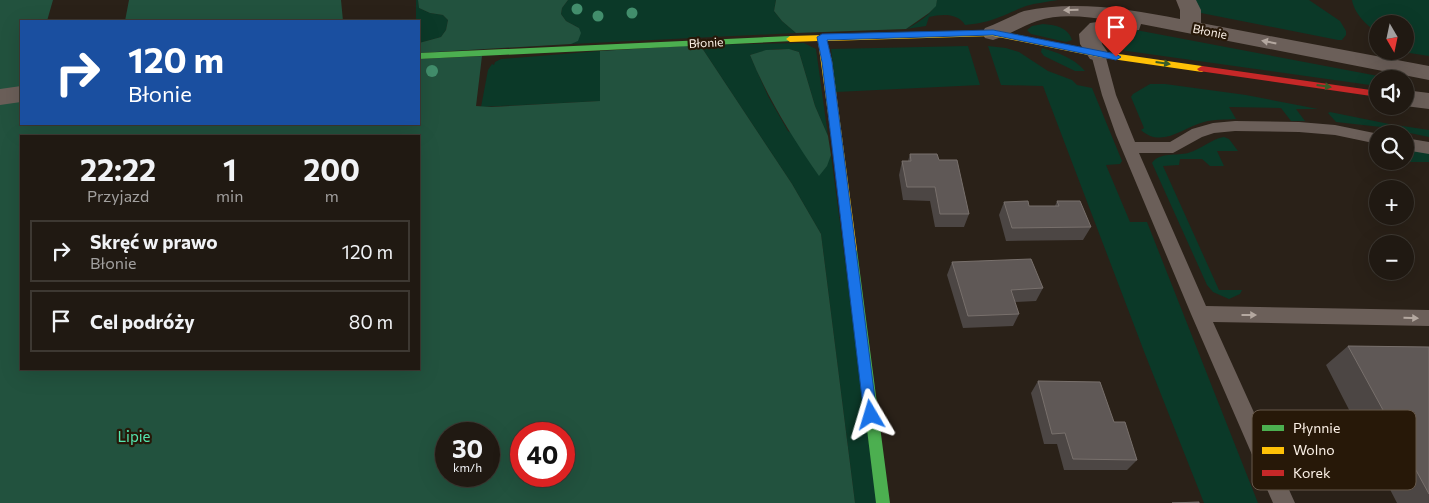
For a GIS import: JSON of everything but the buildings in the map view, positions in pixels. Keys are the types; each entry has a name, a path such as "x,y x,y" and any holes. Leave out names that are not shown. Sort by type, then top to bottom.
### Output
{"street":[{"path":"1098,54 1091,44 1090,34 1098,28 1127,24 1190,27 1192,14 1186,0"},
{"name":"Błonie","path":"993,33 1031,16 1063,10 1080,10 1190,27 1429,73"},
{"name":"Błonie","path":"420,56 822,37 993,33 1098,54 1369,93"},
{"path":"822,37 827,62 883,503"},
{"path":"0,97 20,94"},
{"path":"1414,99 1429,101"}],"lane":[{"path":"1098,54 1103,82 1200,314 1252,431"},
{"path":"1130,148 1173,148 1205,131 1235,126 1298,127 1335,130 1369,137"},
{"path":"1414,146 1429,148"},
{"path":"1200,314 1429,318"},
{"path":"1278,490 1284,503"}],"green space":[{"path":"0,0 53,0 47,20 20,20 20,92 0,94"},
{"path":"129,0 341,0 343,20 125,20"},
{"path":"416,0 418,0 419,8 430,13 443,15 448,20 446,30 441,37 420,43 420,20 416,20"},
{"path":"418,0 568,0 562,8 561,14 566,21 579,28 581,33 578,41 571,44 420,53 420,43 441,37 446,30 448,20 443,15 430,13 419,8"},
{"path":"568,0 776,0 774,11 796,33 571,44 579,28 566,21 561,14 562,8"},
{"path":"776,0 937,0 936,6 929,13 906,29 796,33 774,11"},
{"path":"937,0 1058,0 1026,6 997,18 965,25 954,16 939,15 929,17 926,26 906,29 929,13"},
{"path":"1195,0 1309,0 1340,21 1346,31 1346,35 1342,40 1338,40 1201,13"},
{"path":"1352,0 1429,0 1429,56 1414,54 1414,15 1369,15 1369,26 1353,5"},
{"path":"1043,24 1064,29 1072,40 1066,42 1031,34 1027,30 1032,26"},
{"path":"1136,30 1369,74 1369,85 1127,51 1115,46 1111,42 1109,36"},
{"path":"804,43 816,49 828,136 815,106 799,52 781,49 750,55 768,96 788,131 831,155 877,503 855,503 821,234 792,184 700,45"},
{"name":"Lipie","path":"700,45 792,184 821,234 855,503 0,503 0,99 20,97 20,125 420,125 420,59 482,56 476,106 491,107 600,101 600,51"},
{"path":"968,46 980,85 836,92 831,49"},
{"path":"988,46 1019,52 1048,71 1072,80 1077,85 1092,88 1122,161 1120,164 1106,165 1130,222 1147,222 1258,503 1204,503 1043,86 1001,85"},
{"path":"1042,48 1070,59 1085,71 1075,71 1044,56 1041,52"},
{"path":"789,49 799,52 815,106 828,136 831,155 827,166 819,176 781,117 750,55 766,50"},
{"path":"600,51 601,101 481,107 488,70 492,64 494,65 495,62 501,59"},
{"path":"1150,84 1165,84 1246,95 1318,109 1296,109 1305,121 1291,121 1281,108 1229,107 1236,119 1208,121 1172,135 1157,137 1141,130 1144,128 1131,97"},
{"path":"1328,113 1396,125 1369,126 1336,122"},
{"path":"1414,128 1429,130 1429,137 1414,134"},
{"path":"1224,137 1229,139 1238,151 1217,151 1224,166 1210,166 1202,159 1180,159 1179,165 1163,166 1219,290 1242,290 1240,294 1229,299 1213,292 1207,285 1152,163 1159,157 1188,153"},
{"path":"1414,150 1429,153 1429,162 1414,162"}],"traffic: fast":[{"path":"420,56 790,39"},
{"path":"851,250 883,503"}],"traffic: slow":[{"path":"790,39 993,33 1098,54 1202,69"},
{"path":"822,37 827,61 851,250"}],"traffic: jam":[{"path":"1202,69 1369,93"}],"route":[{"path":"871,415 827,62 822,37 993,33 1116,57"}]}
